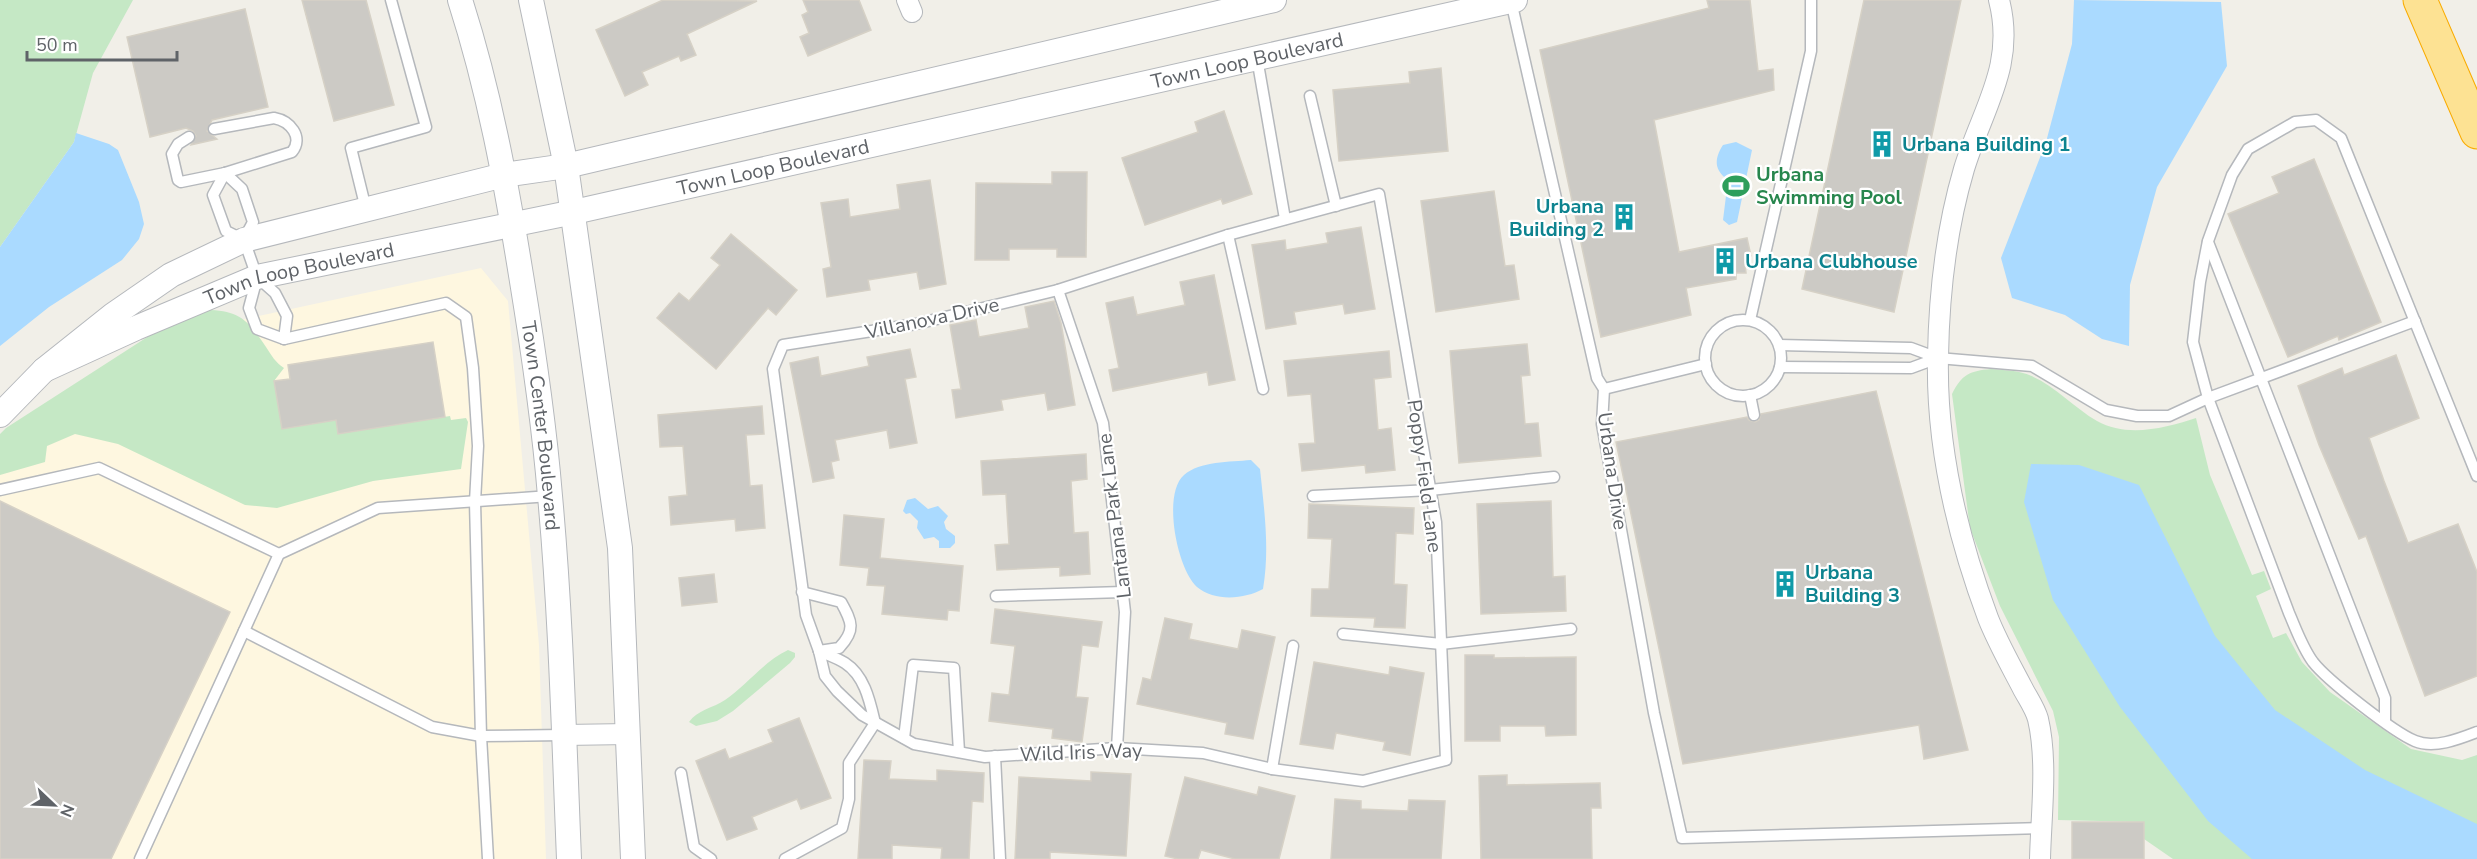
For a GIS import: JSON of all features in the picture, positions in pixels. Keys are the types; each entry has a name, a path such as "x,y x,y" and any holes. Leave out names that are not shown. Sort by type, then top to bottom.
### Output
{"highway":[{"path":"2420,0 2477,132"}],"street":[{"name":"Town Center Boulevard","path":"460,0 477,53 504,176 538,387 550,496 569,859"},
{"path":"531,0 574,212 620,548 633,859"},
{"name":"Town Loop Boulevard","path":"0,415 44,370 112,315 171,275 244,240 504,176 566,166 1274,0"},
{"name":"Town Loop Boulevard","path":"44,370 257,277 574,212 1512,0"},
{"path":"1999,0 2003,15 2005,49 2001,70 1964,169 1944,255 1938,358 1944,457 1960,532 1988,619 2037,716 2042,743 2040,859"},
{"path":"564,735 629,734"}],"lane":[{"path":"366,209 351,148 426,127 391,0"},
{"name":"Urbana Drive","path":"1512,0 1597,378 1604,389 1602,424 1604,436 1654,713 1682,838 2041,828"},
{"path":"1750,320 1811,51 1811,0"},
{"path":"1257,58 1285,219"},
{"path":"1310,96 1336,206"},
{"path":"189,137 178,144 172,154 178,180 187,182 292,152 296,146 297,140 292,126 284,120 274,118 214,129"},
{"path":"2477,476 2341,138 2316,120 2295,122 2248,149 2232,175 2208,241 2200,282 2193,342 2208,398 2301,642 2314,663 2339,688 2415,741 2435,743 2459,739 2477,732"},
{"path":"225,173 213,195 226,231 244,240 257,277 275,293 287,316 284,339"},
{"path":"225,173 242,189 253,222 244,240"},
{"name":"Villanova Drive","path":"819,651 806,615 802,592 774,369 783,345 916,324 1058,290 1228,235 1379,194"},
{"name":"Poppy Field Lane","path":"1379,194 1436,522 1446,760"},
{"path":"1228,235 1263,389"},
{"path":"2208,241 2385,698 2385,721"},
{"path":"257,277 249,308 257,329 284,339 446,303 466,317 473,368 478,446 475,502 481,736 488,859"},
{"name":"Lantana Park Lane","path":"1058,290 1103,423 1125,612 1118,748"},
{"path":"1735,320 1750,320 1762,324 1774,335 1779,345 1780,367 1775,379 1766,389 1750,395 1735,395 1722,390 1711,378 1706,364 1706,350 1710,338 1720,327 1735,320"},
{"path":"1779,345 1911,348 1938,358 2032,366 2106,410 2137,416 2169,416 2208,398 2415,321"},
{"path":"1780,367 1911,368 1938,358"},
{"path":"1604,389 1706,364"},
{"path":"1750,395 1754,415"},
{"path":"0,490 99,468 279,554"},
{"path":"1312,496 1430,490 1554,477"},
{"path":"140,859 279,554 378,508 550,496"},
{"path":"802,592 841,602 851,621 849,637 839,648 819,651"},
{"path":"996,596 1123,592"},
{"path":"1343,634 1441,644 1571,629"},
{"path":"244,631 432,727 481,736 564,735"},
{"path":"1272,769 1293,646"},
{"path":"785,859 842,828 849,799 849,763 875,723 866,690 847,664 819,651"},
{"name":"Wild Iris Way","path":"819,651 825,676 837,692 875,723 914,744 985,757 1118,748 1203,753 1272,769 1363,781 1446,760"},
{"path":"904,738 913,665 954,668 959,752"},
{"path":"995,756 1000,859"},
{"path":"681,773 694,847 711,859"}],"shaded area":[{"path":"481,268 508,301 539,645 546,859 0,859 0,458 222,324"}],"green space":[{"path":"0,0 133,0 93,73 74,142 0,247"},
{"path":"206,310 227,312 242,318 254,330 274,359 284,368 274,381 282,429 336,420 338,434 450,416 451,420 466,418 468,422 461,469 373,481 277,508 245,505 118,444 75,434 47,446 45,462 0,475 0,434 6,428 152,334"},
{"path":"1991,369 2016,371 2030,375 2050,386 2097,421 2121,429 2146,430 2196,418 2210,475 2252,575 2264,571 2271,589 2256,596 2273,638 2286,633 2302,662 2330,692 2411,749 2462,760 2477,755 2477,859 2173,859 2144,839 2144,822 2058,820 2059,737 2053,711 2000,606 1970,528 1952,394 1959,382 1967,375"},
{"path":"788,650 795,653 790,663 733,711 717,721 696,726 689,722 701,712 725,700 771,661"}],"water":[{"path":"2074,0 2221,2 2227,66 2157,187 2130,285 2129,346 2102,339 2065,315 2012,298 2001,258 2046,142 2072,44"},
{"path":"76,133 109,144 118,150 139,202 144,224 139,239 122,260 49,307 0,346 0,247 74,142"},
{"name":"Urbana Swimming Pool","path":"1736,142 1752,150 1737,222 1729,225 1723,220 1728,180 1720,172 1717,160 1723,145"},
{"path":"1251,460 1260,469 1265,514 1266,559 1263,589 1239,597 1212,595 1197,587 1183,565 1178,549 1173,514 1177,485 1184,475 1198,467"},
{"path":"2031,464 2079,465 2139,485 2215,636 2275,710 2365,770 2477,824 2477,859 2252,859 2208,821 2120,707 2053,600 2024,502"},
{"path":"915,498 928,509 938,506 948,516 944,522 946,529 955,536 955,543 950,548 939,548 939,541 934,537 924,539 917,528 918,521 910,513 906,514 903,511 907,500"}],"building":[{"path":"302,0 366,0 394,105 334,121"},
{"path":"663,0 757,1 687,34 696,55 681,61 679,56 642,72 648,85 625,96 596,30"},
{"path":"803,0 859,0 871,30 808,56 800,37 809,33 802,15 808,12"},
{"name":"Urbana Building 2","path":"1707,0 1750,0 1758,71 1773,69 1774,90 1654,120 1679,252 1747,238 1751,256 1748,258 1749,265 1745,264 1746,273 1736,273 1736,279 1686,288 1691,315 1601,337 1540,50 1709,8"},
{"name":"Urbana Building 1","path":"1864,0 1961,0 1894,312 1802,289"},
{"path":"245,9 268,107 212,120 207,131 217,139 191,145 196,136 193,131 186,128 150,137 127,37"},
{"path":"1441,68 1448,151 1339,161 1333,90 1410,83 1409,72"},
{"path":"1224,111 1252,194 1223,204 1221,199 1145,225 1122,158 1198,132 1195,122"},
{"path":"2314,159 2381,322 2339,340 2338,336 2288,357 2228,214 2279,193 2272,177"},
{"path":"1052,172 1087,172 1086,257 1057,257 1057,249 1009,249 1009,260 975,260 976,183 1052,184"},
{"path":"930,180 946,284 920,289 917,272 868,280 870,290 827,297 823,269 831,267 821,203 848,199 850,217 900,209 897,185"},
{"path":"1494,191 1505,266 1514,265 1519,299 1436,312 1421,201"},
{"path":"1361,227 1375,309 1345,314 1343,304 1294,312 1296,324 1266,329 1252,245 1285,240 1286,250 1328,243 1326,233"},
{"path":"731,234 797,290 776,315 768,308 716,369 657,318 679,293 689,301 720,265 711,258"},
{"path":"1214,275 1235,380 1209,385 1207,372 1113,391 1109,370 1119,368 1106,303 1133,297 1137,315 1185,305 1180,282"},
{"path":"1054,301 1061,323 1075,405 1048,410 1045,393 1001,400 1003,410 956,418 952,390 961,389 950,325 976,320 979,337 1029,328 1025,307"},
{"path":"433,342 445,417 338,434 336,420 282,429 274,381 290,379 288,365"},
{"path":"1527,344 1530,375 1521,376 1525,424 1538,423 1541,456 1459,463 1450,351"},
{"path":"910,349 916,377 905,379 917,443 890,448 887,430 835,440 839,460 831,462 834,478 813,482 790,363 818,357 821,376 869,366 867,357"},
{"path":"1389,351 1391,377 1374,379 1378,430 1391,428 1395,470 1366,473 1365,465 1302,471 1299,444 1315,443 1311,394 1288,396 1284,361"},
{"path":"2396,355 2419,418 2369,438 2384,481 2408,543 2458,524 2477,572 2477,676 2425,696 2366,536 2359,539 2319,445 2298,386 2342,368 2344,375"},
{"name":"Urbana Building 3","path":"1876,391 1968,750 1924,759 1919,725 1683,764 1616,442 1747,417 1755,422 1759,420 1761,414"},
{"path":"762,406 764,434 746,435 750,486 762,485 765,528 736,531 735,519 671,525 669,497 687,495 683,446 660,447 658,415"},
{"path":"1086,454 1087,479 1071,481 1074,533 1088,532 1090,574 1060,576 1060,567 997,570 995,545 1009,544 1006,494 983,495 981,461"},
{"path":"0,501 230,612 111,859 0,859"},
{"path":"1551,501 1553,577 1565,576 1566,611 1481,614 1477,504"},
{"path":"1309,504 1414,508 1413,534 1396,533 1394,584 1407,585 1405,628 1374,627 1375,618 1311,616 1312,589 1329,589 1332,539 1308,538"},
{"path":"844,515 884,519 880,558 963,566 959,611 948,610 947,620 882,614 885,586 867,585 869,568 840,565"},
{"path":"714,574 717,602 682,606 679,578"},
{"path":"995,609 1102,622 1098,647 1082,645 1076,697 1088,698 1082,742 1052,738 1053,729 989,721 992,693 1009,695 1015,646 991,643"},
{"path":"1165,618 1192,624 1189,639 1238,649 1242,630 1275,637 1253,739 1225,734 1227,723 1137,704 1143,678 1151,680"},
{"path":"1465,655 1494,655 1494,658 1576,657 1576,735 1546,736 1545,726 1500,726 1500,741 1465,741"},
{"path":"1314,662 1389,675 1390,667 1424,673 1410,755 1383,750 1385,742 1336,733 1333,749 1300,744"},
{"path":"799,718 831,798 801,809 797,799 752,817 757,829 727,840 696,761 725,749 729,759 773,742 768,730"},
{"path":"864,760 891,761 889,779 937,781 937,770 984,773 983,802 972,801 969,859 941,859 942,848 892,845 892,859 858,859"},
{"path":"1091,772 1131,774 1126,856 1050,852 1050,859 1015,859 1019,777 1091,781"},
{"path":"1507,775 1507,785 1600,783 1601,808 1591,808 1592,859 1481,859 1479,776"},
{"path":"1185,777 1257,795 1259,787 1295,796 1279,859 1235,859 1201,850 1198,859 1178,859 1165,856"},
{"path":"1335,799 1361,801 1361,809 1408,811 1409,800 1445,801 1441,859 1331,859"},
{"path":"2072,822 2144,822 2144,859 2072,859"}],"place":[{"name":"Urbana Building 1","path":"1882,144"},
{"name":"Urbana Swimming Pool","path":"1736,186"},
{"name":"Urbana Building 2","path":"1624,217"},
{"name":"Urbana Clubhouse","path":"1725,261"},
{"name":"Urbana Building 3","path":"1785,584"}]}
